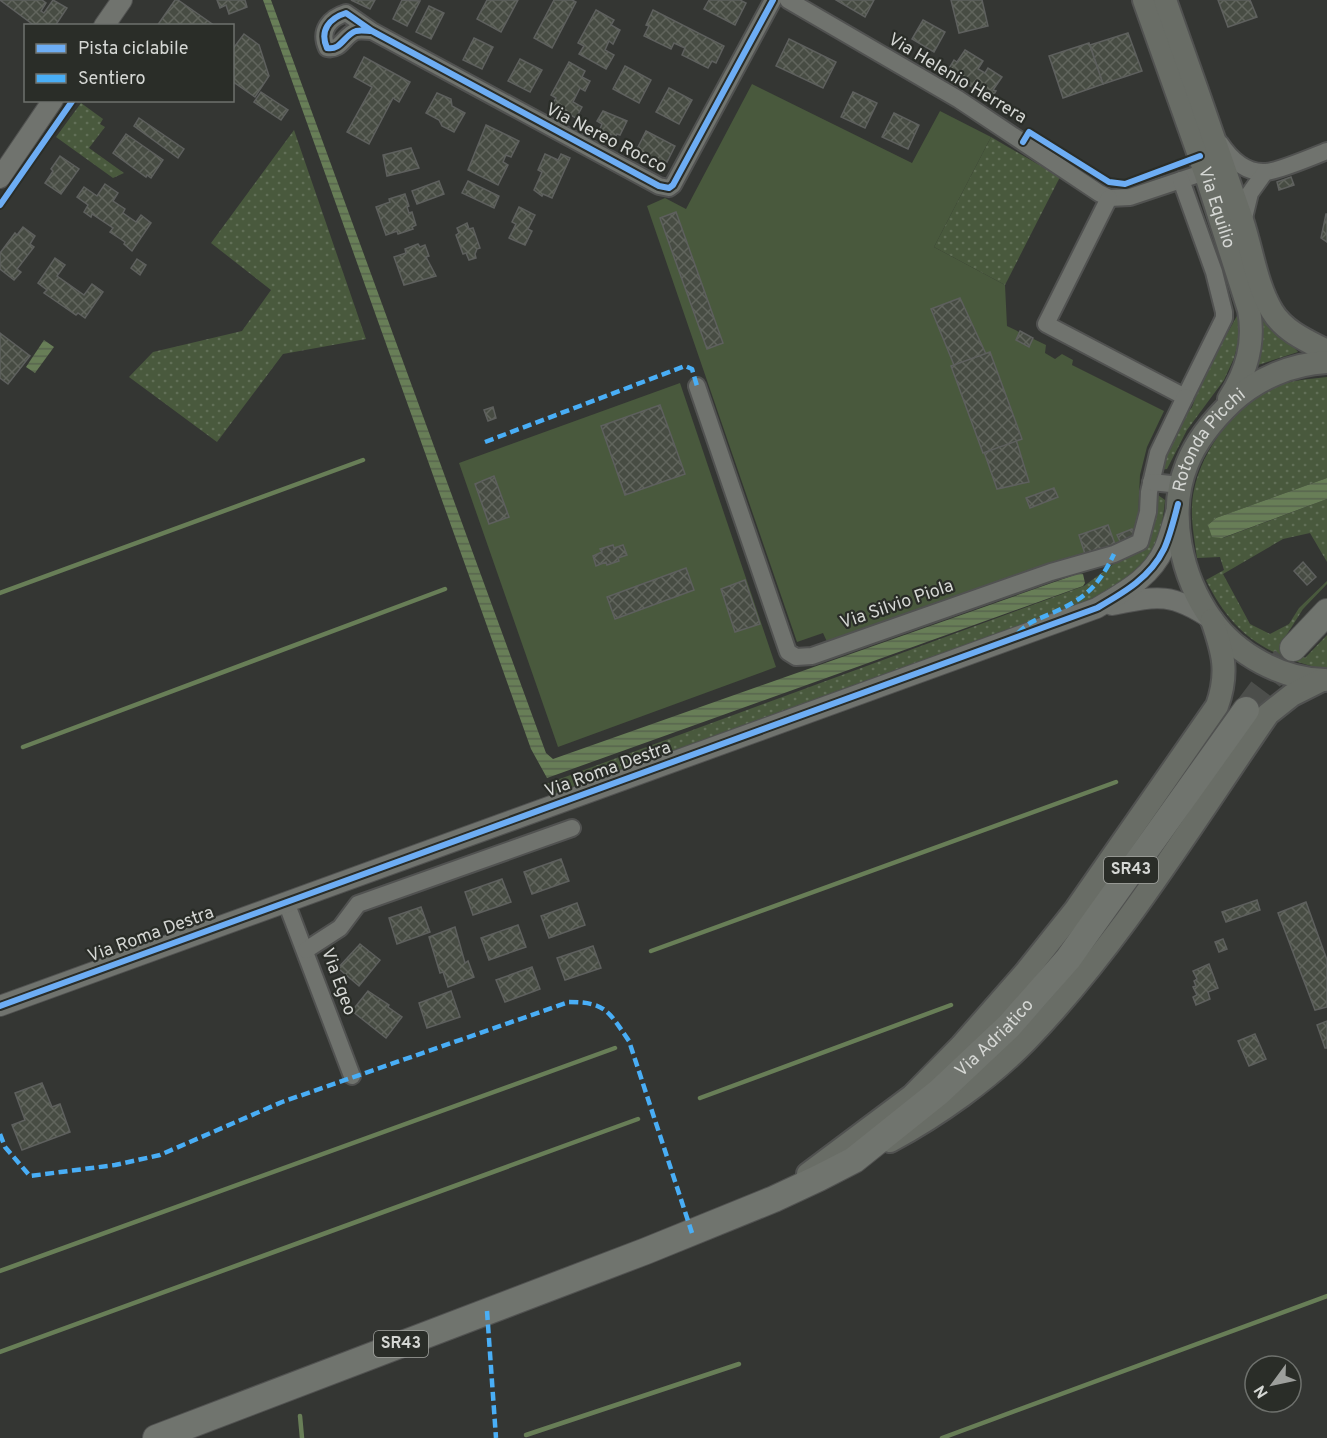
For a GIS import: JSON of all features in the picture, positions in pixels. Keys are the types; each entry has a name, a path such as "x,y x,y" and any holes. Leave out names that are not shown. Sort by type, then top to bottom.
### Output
{"main road":[{"name":"Via Equilio","path":"1144,0 1205,171 1239,274 1251,323 1250,350 1240,381 1218,415"},
{"name":"Via Equilio","path":"1164,0 1243,224 1261,285 1272,311 1281,323 1293,332 1327,351"},
{"name":"Rotonda Picchi","path":"1324,680 1294,676 1269,666 1230,640 1212,620 1196,591 1181,549 1178,526 1180,495 1187,465 1195,447 1218,415 1259,382 1308,363 1327,362"},
{"path":"1293,648 1327,612"},
{"path":"774,1199 912,1096 961,1046 1025,973 1076,909 1206,725 1217,706 1225,675 1224,659 1212,620"},
{"path":"854,1160 935,1116 1024,1042 1086,972 1136,905 1268,714 1292,695 1324,680"},
{"name":"Via Adriatico","path":"156,1438 646,1251 774,1199 854,1160 939,1092 974,1060 1040,992 1068,959 1246,710"}],"street":[{"path":"105,24 122,0"},
{"name":"Via Nereo Rocco","path":"372,31 659,186 669,188 673,185 773,0"},
{"name":"Via Helenio Herrera","path":"788,0 958,99 1109,198"},
{"path":"0,178 51,102"},
{"path":"1210,129 1234,161 1250,169 1265,172 1327,151"},
{"path":"1185,397 1046,324 1109,198 1130,197 1205,171"},
{"path":"1243,224 1250,192 1265,172"},
{"name":"Via Silvio Piola","path":"697,386 788,652 796,657 812,656 1051,572 1134,546 1142,538 1158,453 1224,318 1214,272 1180,180"},
{"path":"1152,482 1180,495"},
{"name":"Via Roma Destra","path":"1097,608 1138,583 1152,568 1164,550 1180,495"},
{"name":"Via Roma Destra","path":"0,1006 1097,608 1160,597 1191,605 1212,620"},
{"path":"306,950 340,928 358,904 572,828"},
{"name":"Via Egeo","path":"286,902 352,1076"}],"shaded area":[{"path":"263,0 271,0 546,753 553,759 1080,573 1083,574 1085,583 1083,586 547,778 531,749"},
{"path":"752,84 912,163 940,111 991,137 934,247 1005,285 1007,326 1046,345 1045,353 1055,359 1062,354 1073,360 1072,365 1164,411 1147,447 1140,475 1137,539 829,646 823,633 797,642 647,206 665,198 686,209"},
{"path":"81,103 103,119 100,124 105,127 89,148 124,173 113,178 56,137"},
{"path":"294,130 366,339 283,354 217,442 129,377 153,352 242,331 271,290 211,243"},
{"path":"991,137 1060,177 1005,285 934,247"},
{"path":"1203,193 1232,276 1241,319 1239,340 1224,380 1187,430 1167,469 1159,470 1162,456 1192,407 1203,377 1238,314 1221,249 1200,194"},
{"path":"1257,299 1268,317 1298,352 1258,365 1261,333"},
{"path":"44,340 54,347 35,373 26,367"},
{"path":"1327,377 1327,478 1216,518 1208,525 1223,538 1327,499 1327,562 1310,533 1283,539 1223,574 1250,624 1270,634 1289,624 1299,608 1327,581 1327,584 1303,609 1284,639 1305,658 1327,635 1327,670 1287,658 1270,650 1254,641 1228,616 1206,580 1224,570 1220,557 1197,558 1192,507 1198,474 1205,459 1222,430 1245,406 1279,385"},
{"path":"680,383 776,667 558,747 459,463"},
{"path":"1327,478 1327,499 1222,538 1212,537 1208,525 1216,518"},
{"path":"1158,495 1165,500 1161,527 1148,561 1139,572 1104,596 553,802 546,784 1084,586 1119,560 1133,555 1144,542"}],"building":[{"path":"0,0 42,0 46,3 41,11 44,13 53,0 67,8 56,24 32,24"},
{"path":"175,0 178,0 212,24 158,24"},
{"path":"217,0 245,0 247,7 229,14 226,5 220,8"},
{"path":"351,0 375,0 370,9"},
{"path":"402,0 420,1 407,26 393,19"},
{"path":"487,0 518,0 501,32 477,19"},
{"path":"554,0 576,2 552,48 534,38"},
{"path":"709,0 740,0 746,3 735,25 704,9"},
{"path":"836,0 874,0 865,17"},
{"path":"951,0 982,0 988,26 959,33"},
{"path":"1218,0 1250,0 1257,17 1228,27"},
{"path":"429,6 444,13 431,39 416,32"},
{"path":"596,10 614,20 611,25 620,30 613,44 609,41 605,50 614,55 606,69 579,54 584,46 578,43"},
{"path":"653,10 724,46 716,63 712,61 708,68 682,55 685,48 674,43 671,49 644,36"},
{"path":"923,20 945,32 934,52 912,39"},
{"path":"1128,33 1142,71 1103,84 1090,45"},
{"path":"244,34 259,45 269,76 255,97 234,82 234,47"},
{"path":"474,38 493,47 482,69 463,60"},
{"path":"789,39 836,62 823,88 776,66"},
{"path":"1089,43 1103,84 1063,98 1049,56"},
{"path":"965,50 983,61 978,69 985,73 988,68 1002,77 993,90 996,91 991,99 948,70 954,60 957,62"},
{"path":"364,57 410,82 399,102 393,98 369,144 347,132 372,87 354,77"},
{"path":"520,59 542,70 530,92 508,81"},
{"path":"569,62 585,71 582,77 590,81 585,91 580,88 573,102 582,107 576,118 552,105 556,98 551,95"},
{"path":"625,66 651,80 639,103 613,89"},
{"path":"669,88 692,100 679,124 656,112"},
{"path":"261,92 288,110 281,120 254,102"},
{"path":"853,92 877,103 865,128 841,117"},
{"path":"437,93 451,99 452,106 465,113 454,132 426,113"},
{"path":"603,111 627,121 620,135 617,134 615,137 600,129 602,124 597,121"},
{"path":"894,113 919,125 908,149 882,137"},
{"path":"139,118 184,149 178,158 134,126"},
{"path":"486,125 519,141 511,157 506,155 503,162 508,165 498,185 468,170"},
{"path":"646,131 675,146 665,166 636,151"},
{"path":"126,134 163,160 151,178 147,175 146,177 113,153"},
{"path":"411,148 419,168 387,176 383,155"},
{"path":"545,154 558,160 561,154 570,158 552,198 543,194 542,196 534,190 542,172 538,170"},
{"path":"60,156 79,169 61,194 45,183"},
{"path":"1291,177 1294,185 1279,190 1277,182"},
{"path":"439,181 444,194 417,204 412,191"},
{"path":"468,181 499,196 494,208 462,193"},
{"path":"105,184 118,193 113,201 125,209 123,213 136,222 141,215 151,223 132,251 124,244 125,242 110,232 113,228 92,214 91,217 84,212 88,205 77,197 84,187 97,196"},
{"path":"405,194 409,213 412,212 416,225 412,227 413,229 398,234 397,231 386,235 376,207 390,202 389,199"},
{"path":"519,207 535,215 528,229 532,231 525,245 509,238 516,224 512,222"},
{"path":"676,212 723,343 707,349 660,218"},
{"path":"1327,214 1327,242 1321,238"},
{"path":"467,223 469,229 473,228 480,248 475,254 476,258 469,260 466,253 463,254 456,235 459,233 457,228"},
{"path":"23,227 35,236 30,244 34,247 17,269 21,272 14,280 0,269 0,253 15,233 17,235"},
{"path":"418,244 420,247 425,245 429,256 426,257 436,276 404,285 394,257 406,253 405,249"},
{"path":"55,258 65,265 57,276 84,295 92,284 103,292 85,318 78,313 76,315 44,293 47,290 38,283"},
{"path":"137,259 146,265 140,275 131,268"},
{"path":"960,298 985,352 1029,482 997,489 954,365 931,309"},
{"path":"1020,331 1033,338 1029,347 1016,340"},
{"path":"0,333 30,356 8,384 0,378"},
{"path":"990,352 1022,439 983,453 951,366"},
{"path":"660,405 685,474 625,495 601,426"},
{"path":"493,407 496,418 488,421 484,410"},
{"path":"494,476 509,517 489,524 475,484"},
{"path":"1054,488 1058,497 1030,508 1026,498"},
{"path":"1108,525 1116,547 1086,557 1079,535"},
{"path":"1132,529 1137,539 1122,545 1117,535"},
{"path":"613,545 614,548 623,545 627,555 618,558 619,561 596,566 593,556 602,552 600,549"},
{"path":"1303,562 1316,577 1307,585 1294,571"},
{"path":"686,568 694,590 615,619 607,597"},
{"path":"745,580 760,624 735,632 721,589"},
{"path":"561,859 569,881 532,894 524,872"},
{"path":"502,879 511,902 473,915 465,892"},
{"path":"1257,900 1260,910 1226,922 1222,912"},
{"path":"1306,902 1327,960 1327,1007 1315,1010 1278,913"},
{"path":"577,903 585,925 549,938 541,916"},
{"path":"421,907 430,932 397,944 389,918"},
{"path":"518,925 526,947 489,960 481,938"},
{"path":"455,927 465,963 468,961 474,977 448,987 443,972 440,973 429,937"},
{"path":"1223,939 1227,949 1219,952 1215,942"},
{"path":"360,944 380,960 359,986 338,968"},
{"path":"593,946 601,968 565,980 557,958"},
{"path":"1209,964 1218,988 1208,992 1210,999 1196,1005 1193,997 1197,995 1193,987 1196,986 1194,981 1197,979 1193,971"},
{"path":"532,967 540,989 505,1002 496,980"},
{"path":"368,991 402,1017 386,1038 352,1011"},
{"path":"451,991 460,1017 427,1028 419,1003"},
{"path":"1327,1021 1327,1048 1325,1048 1317,1025"},
{"path":"1255,1034 1266,1059 1249,1066 1238,1041"},
{"path":"42,1083 52,1107 60,1104 70,1132 22,1150 12,1125 25,1120 15,1093"}],"waterway":[{"path":"0,593 363,460"},
{"path":"23,747 445,589"},
{"path":"651,951 1116,782"},
{"path":"700,1098 951,1005"},
{"path":"0,1271 615,1048"},
{"path":"0,1352 638,1119"},
{"path":"942,1438 1327,1296"},
{"path":"526,1435 739,1364"},
{"path":"300,1416 302,1438"}],"tunnel":[{"path":"1246,710 1293,648"}],"marked path":[{"path":"485,442 685,366 692,369 697,386"},
{"path":"1018,633 1033,621 1073,603 1089,591 1096,584 1114,554"},
{"path":"0,1134 5,1147 30,1176 115,1165 160,1155 282,1102 569,1002 581,1002 605,1011 629,1041 692,1233"},
{"path":"487,1311 496,1438"}],"cycle path":[{"path":"372,31 356,31 332,48 327,48 325,42 325,30 335,18 346,13 372,31 659,186 669,188 673,185 773,0"},
{"path":"0,205 72,102"},
{"path":"1023,142 1029,132 1109,182 1125,184 1200,156"},
{"path":"0,1006 1097,608 1126,590 1151,568 1166,544 1178,504"}]}
